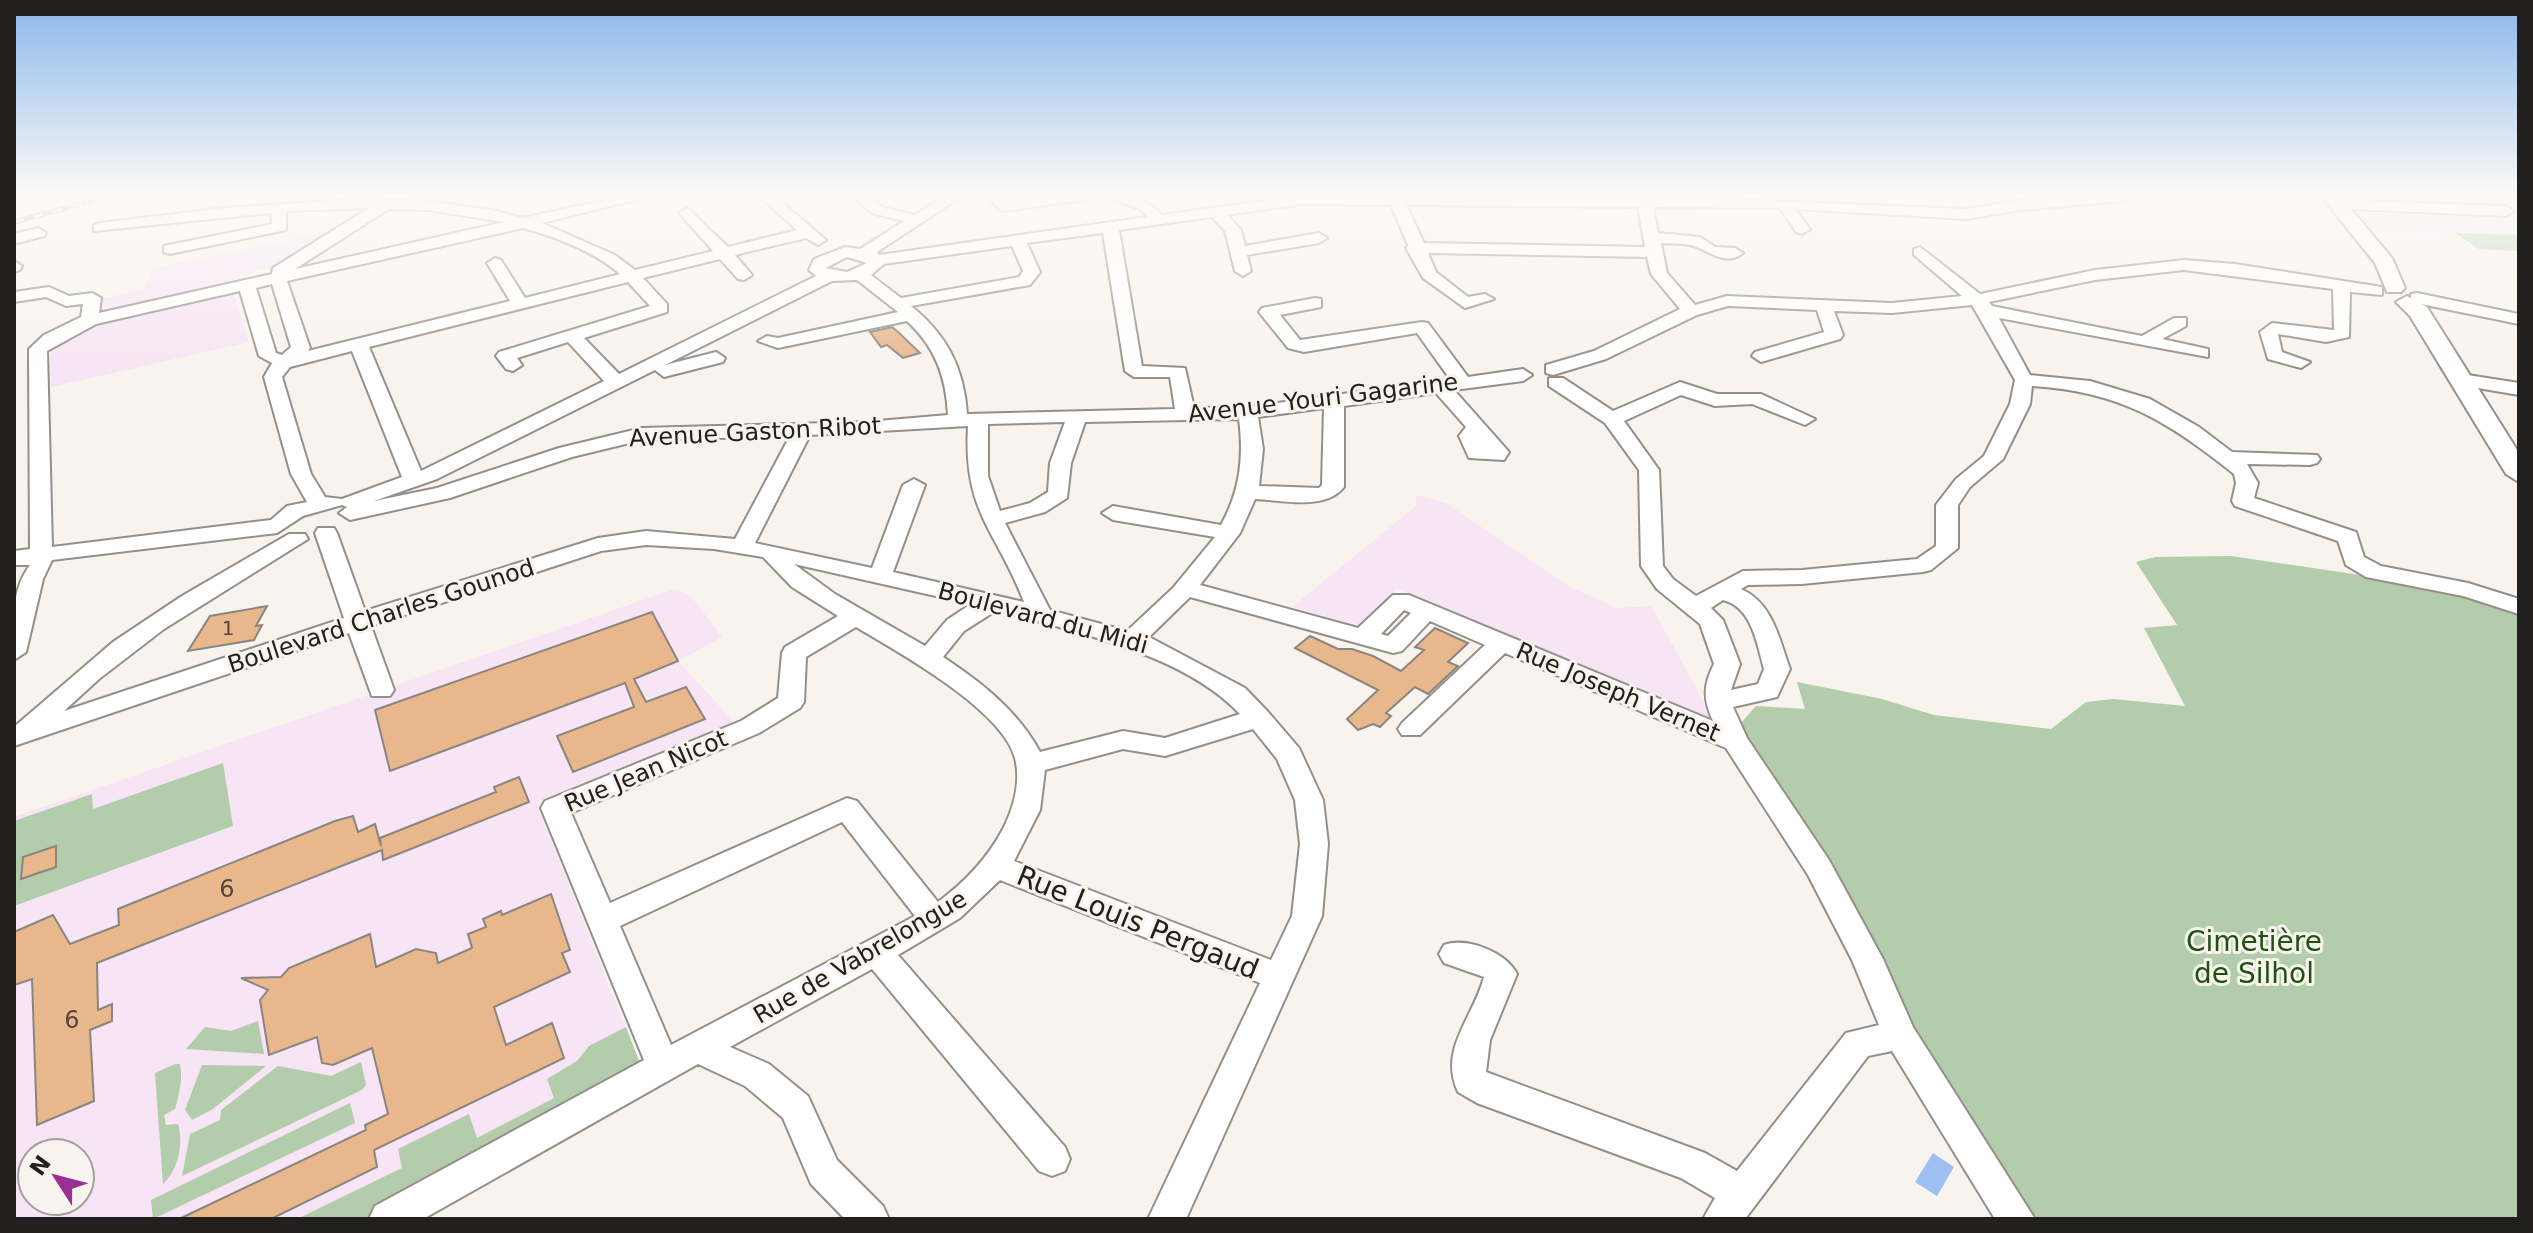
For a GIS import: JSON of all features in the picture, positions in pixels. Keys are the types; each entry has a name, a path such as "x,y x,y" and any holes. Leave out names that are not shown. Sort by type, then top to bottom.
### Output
{"main road":[{"path":"2378,254 2385,262 2398,295 2419,312 2519,474"}],"street":[{"path":"273,279 312,254"},
{"path":"14,652 24,565 38,349 50,339 90,320 386,254"},
{"path":"513,365 505,356 665,311 632,277 609,258 598,254"},
{"path":"247,285 268,356 359,345 724,254 744,275"},
{"path":"826,275 817,266 835,254 891,254"},
{"path":"870,256 873,254"},
{"path":"767,341 778,343 903,309 933,295 1024,281 1032,272 1024,254"},
{"path":"1115,254 1134,371 1178,372 1186,416"},
{"path":"1238,254 1243,271"},
{"path":"1417,254 1429,274 1465,303 1485,299"},
{"path":"1655,254 1659,274 1670,291 1691,311"},
{"path":"1709,600 1743,578 1802,577 1923,565 1947,548 1947,505 1963,483 1993,459 2020,404 2024,380 1982,305 1922,254"},
{"path":"616,382 639,366 826,275 860,274 873,267 870,256"},
{"path":"495,263 520,304"},
{"path":"1670,291 1868,309 1982,305 2161,266 2219,267 2398,295 2519,319"},
{"path":"860,274 938,339 946,351 968,420 978,478 993,519 1033,593 1040,614"},
{"path":"17,736 138,634 287,532 295,511 318,503 347,509 414,480 641,372 826,275"},
{"path":"273,279 294,355"},
{"path":"2301,362 2274,355 2269,332 2272,328 2282,328 2336,337 2343,333 2341,286"},
{"path":"14,297 49,292 66,301 92,298 90,320"},
{"path":"1717,701 1768,691 1777,669 1754,606 1734,593 1709,600 1665,584 1652,566 1649,470 1612,419 1555,376 1691,311 1727,301 1752,300"},
{"path":"1315,303 1268,312 1294,344 1304,347 1422,327 1461,381"},
{"path":"1982,305 2202,353"},
{"path":"1761,356 1834,335 1824,306"},
{"path":"2470,310 2519,332"},
{"path":"2144,342 2180,322"},
{"path":"571,335 616,382"},
{"path":"359,345 414,480"},
{"path":"294,355 275,370 273,377 301,474 318,503"},
{"path":"641,372 679,369 716,358"},
{"name":"Avenue Youri Gagarine","path":"968,420 1248,413 1461,381 1523,375 1536,384 1555,376"},
{"path":"2024,380 2092,384 2150,404 2244,472 2247,483 2243,501 2348,537 2354,560 2374,572 2468,590 2519,607"},
{"path":"2461,380 2519,389"},
{"path":"1439,385 1477,428"},
{"path":"1612,419 1680,388 1715,400 1754,398 1805,419"},
{"path":"1247,492 1324,495 1330,492 1333,487 1334,401"},
{"path":"1132,640 1213,561 1229,533 1247,492 1252,444 1248,413"},
{"path":"993,519 1030,510 1054,500 1059,493 1056,474 1077,417"},
{"name":"Avenue Gaston Ribot","path":"347,509 442,493 618,438 676,431 803,430 968,420"},
{"path":"756,549 803,430"},
{"path":"2227,458 2310,459"},
{"path":"880,576 914,485"},
{"path":"24,565 287,532 326,533 342,523 347,509"},
{"path":"1113,513 1229,533"},
{"path":"326,533 381,690"},
{"name":"Boulevard Charles Gounod","path":"17,736 598,545 646,538 756,549"},
{"name":"Boulevard du Midi","path":"756,549 995,602 1152,646 1236,694 1289,755 1309,800 1314,844 1307,916 1167,1219"},
{"name":"Rue de Vabrelongue","path":"388,1219 935,920 971,896 998,867 1024,816 1030,793 1027,752 1005,718 928,661 797,580 756,549"},
{"name":"Rue Joseph Vernet","path":"1187,589 1363,637 1401,600 1735,741"},
{"path":"1709,600 1711,620 1727,664 1719,680 1717,701 1735,741 1819,868 1867,959 1900,1035 2016,1219"},
{"path":"928,661 940,638 952,627 995,602"},
{"name":"Rue Jean Nicot","path":"663,1066 555,808 750,727 791,702 794,653 855,617"},
{"name":"Rue Joseph Vernet","path":"1411,729 1502,642"},
{"path":"1029,765 1123,740 1165,747 1259,718"},
{"path":"603,920 847,808 935,920"},
{"name":"Rue Louis Pergaud","path":"998,867 1279,977"},
{"path":"876,952 1052,1159"},
{"path":"1455,954 1494,966 1501,974 1499,993 1468,1050 1466,1068 1470,1081 1489,1092 1692,1165 1731,1206 1858,1043 1900,1035"},
{"path":"697,1048 757,1075 796,1107 824,1172 870,1219"}],"shaded area":[{"path":"222,254 298,254 276,267 239,276 231,283 102,312 99,301 104,298 145,289 152,268"},
{"path":"234,294 249,342 51,387 50,349 96,323"},
{"path":"1416,495 1446,503 1570,587 1617,608 1651,606 1711,715 1702,722 1397,588 1358,625 1292,607 1416,506"},
{"path":"675,589 691,596 722,637 678,661 736,724 536,803 641,1066 366,1219 14,1219 14,817"}],"green space":[{"name":"Cimetière de Silhol","path":"2231,556 2414,583 2519,612 2519,1219 2032,1219 1930,1062 1865,928 1740,724 1756,706 1805,709 1797,682 1882,699 1934,715 2051,729 2086,702 2113,699 2185,706 2144,628 2177,625 2136,562 2155,557"},
{"path":"223,763 233,826 14,906 14,821 92,794 93,809"},
{"path":"258,1021 264,1054 186,1049 205,1027 231,1031"},
{"path":"626,1027 641,1066 366,1219 297,1219 402,1168 398,1149 469,1114 477,1138 554,1098 547,1079 577,1061 589,1046"},
{"path":"361,1062 366,1085 362,1090 182,1176 190,1134 220,1120 221,1110 278,1066 331,1076"},
{"path":"180,1064 179,1092 175,1109 164,1115 166,1125 178,1124 180,1148 173,1172 163,1184 155,1073"},
{"path":"202,1065 266,1066 213,1109 192,1120 185,1110"},
{"path":"350,1103 355,1123 153,1219 151,1200"}],"water":[{"path":"1933,1153 1954,1167 1937,1196 1915,1182"}],"building":[{"path":"892,327 920,353 903,358 887,345 881,347 870,332"},
{"path":"267,606 256,626 262,625 254,640 188,651 210,616"},
{"path":"652,612 678,661 634,679 646,702 686,687 705,719 573,772 557,736 634,707 625,683 390,771 375,710"},
{"path":"1435,628 1468,643 1448,662 1458,666 1428,694 1415,687 1386,713 1391,716 1380,727 1373,724 1358,730 1347,719 1378,690 1295,648 1310,636 1338,649 1352,649 1373,656 1401,671 1424,650 1415,647"},
{"path":"519,777 529,802 383,860 382,850 97,963 98,1010 112,1004 112,1021 90,1030 94,1101 37,1125 32,979 14,985 14,932 53,915 70,944 119,925 118,909 335,821 353,816 358,832 375,824 381,846 380,838 496,792 494,787"},
{"path":"56,846 56,867 21,879 23,857"},
{"path":"551,894 570,950 562,953 570,972 494,1007 506,1045 552,1023 564,1058 374,1150 377,1167 271,1219 179,1219 366,1130 365,1125 388,1114 372,1048 333,1065 322,1063 317,1037 269,1055 260,1000 268,990 241,978 281,977 289,968 370,934 376,967 416,949 436,953 438,963 472,948 468,934 486,927 483,919 501,911 502,915"}]}
